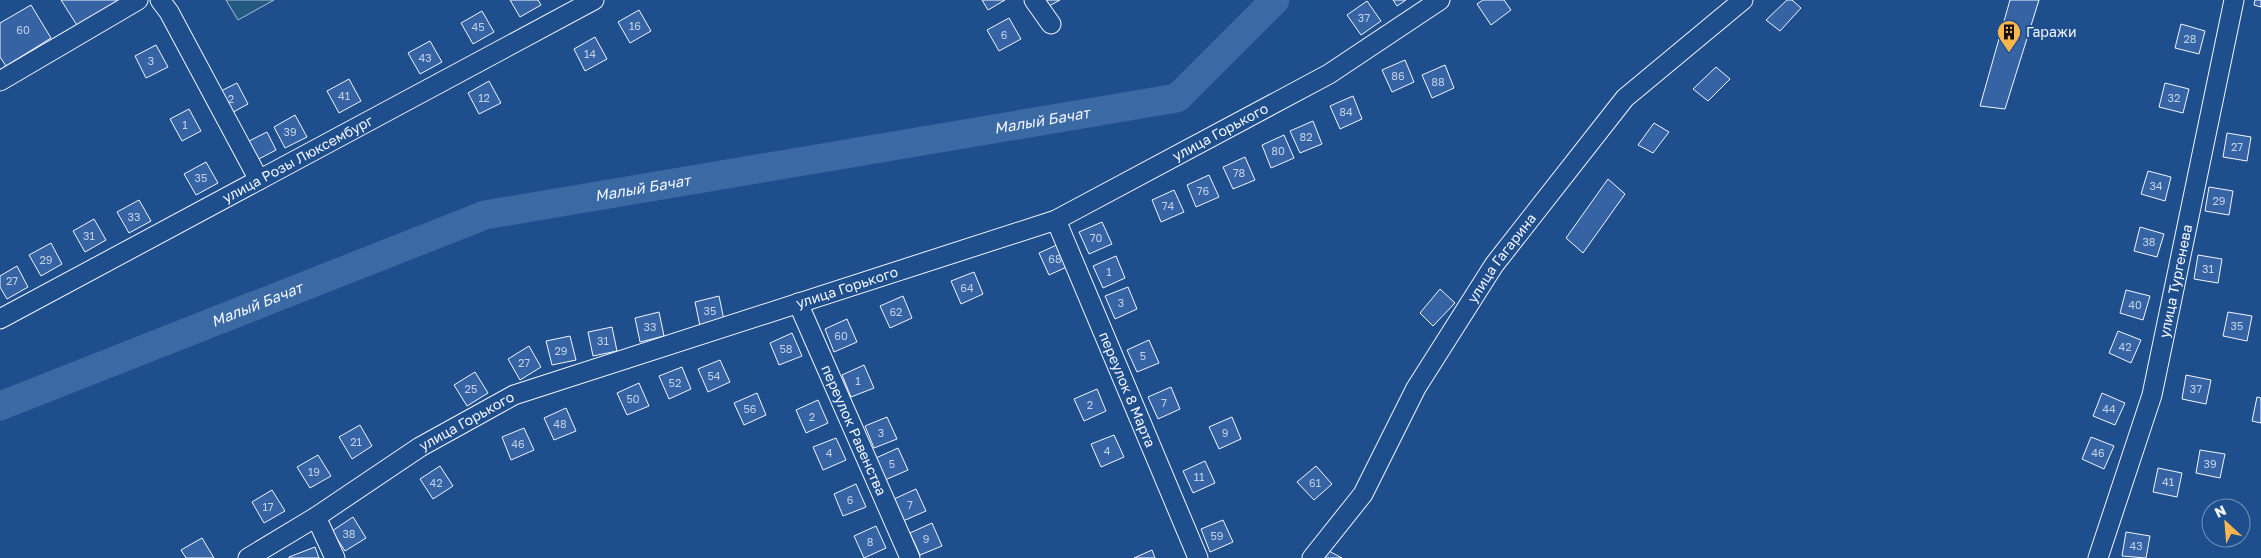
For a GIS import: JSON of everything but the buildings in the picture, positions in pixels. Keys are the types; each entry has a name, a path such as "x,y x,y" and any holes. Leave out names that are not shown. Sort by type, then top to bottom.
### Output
{"street":[{"path":"0,81 138,0"},
{"path":"160,0 169,12 258,180"},
{"name":"улица Розы Люксембург","path":"0,319 594,0"},
{"path":"1034,0 1051,24"},
{"name":"улица Горького","path":"248,558 316,517 420,447 514,395 1056,220 1329,74 1440,0"},
{"name":"улица Гагарина","path":"1312,558 1363,494 1416,388 1500,257 1625,98 1743,0"},
{"name":"улица Тургенева","path":"2098,558 2152,395 2234,0"},
{"name":"переулок 8 Марта","path":"1056,220 1198,558"},
{"name":"переулок Равенства","path":"798,303 910,558"},
{"path":"316,517 335,558"}],"shaded area":[{"path":"226,0 274,0 238,20"}],"waterway":[{"name":"Малый Бачат","path":"0,406 485,215 1177,98 1275,0"}],"place":[{"name":"Гаражи","path":"2009,53"}]}
